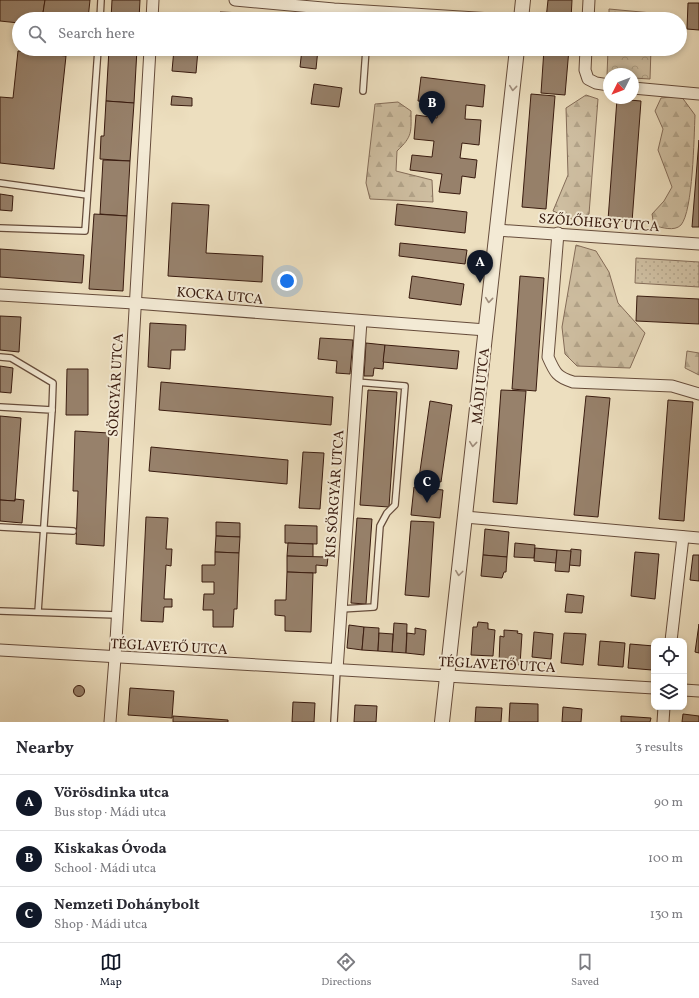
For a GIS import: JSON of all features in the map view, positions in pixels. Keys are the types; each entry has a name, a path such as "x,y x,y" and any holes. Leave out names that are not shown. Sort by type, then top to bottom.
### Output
{"street":[{"path":"152,12 153,0"},
{"path":"236,0 342,12"},
{"path":"522,12 523,0"},
{"path":"588,12 589,0"},
{"name":"SÖRGYÁR UTCA","path":"110,722 116,658 134,303 150,56"},
{"name":"MÁDI UTCA","path":"442,722 517,56"},
{"path":"586,56 585,70 588,79 596,83 603,84"},
{"path":"639,89 699,94"},
{"name":"SZŐLŐHEGY UTCA","path":"498,230 699,244"},
{"path":"558,233 548,357 554,372 561,378 574,382 672,386 699,394"},
{"name":"KOCKA UTCA","path":"0,295 134,303 486,330"},
{"name":"KIS SÖRGYÁR UTCA","path":"337,670 361,321"},
{"path":"465,517 699,538"},
{"path":"671,638 683,537"},
{"name":"TÉGLAVETŐ UTCA","path":"0,650 116,658 651,688"},
{"path":"687,690 699,691"},
{"path":"663,722 664,710"}],"lane":[{"path":"101,12 102,0"},
{"path":"0,228 85,230 97,56"},
{"path":"363,91 366,56"},
{"path":"0,183 87,194"},
{"path":"0,357 11,358 54,383 45,530 38,612"},
{"path":"341,608 374,607 380,526 386,513 395,505 405,386 356,382"},
{"path":"0,408 52,410"},
{"path":"0,527 73,531"},
{"path":"0,611 117,615"},
{"path":"334,722 337,670"}],"green space":[{"path":"609,9 641,12 609,12"},
{"path":"608,56 651,56 650,79 639,78 639,68 607,68"},
{"path":"586,95 598,99 589,214 574,220 553,211 568,175 566,108"},
{"path":"681,96 695,115 692,173 688,205 685,217 681,225 678,227 668,228 654,226 652,214 664,201 672,187 658,150 663,129 655,111 661,98"},
{"path":"398,102 411,111 411,124 410,133 406,141 397,151 396,171 432,180 433,202 370,199 366,183 375,104"},
{"path":"576,245 596,251 609,272 618,303 645,333 630,368 577,366 565,354 562,327"},
{"path":"636,258 699,262 699,287 635,283"},
{"path":"687,351 699,353 699,375 685,368"}],"building":[{"path":"0,0 45,0 43,12 12,12 12,22 0,21"},
{"path":"45,0 90,0 89,12 43,12"},
{"path":"112,0 140,0 139,12 111,12"},
{"path":"548,0 572,0 571,12 547,12"},
{"path":"688,3 699,3 699,30 687,29"},
{"path":"17,56 66,56 54,169 0,163 0,97 13,98"},
{"path":"109,56 137,56 134,103 106,101"},
{"path":"173,56 197,56 196,73 172,71"},
{"path":"301,56 317,56 316,69 300,67"},
{"path":"544,56 568,56 565,95 541,93"},
{"path":"421,77 485,85 483,107 466,105 465,119 481,120 479,145 462,143 460,158 477,160 475,178 462,176 460,194 439,192 442,174 410,170 412,155 432,157 434,141 414,139 416,115 437,118 439,103 418,101"},
{"path":"314,84 342,88 339,107 311,104"},
{"path":"531,94 555,96 546,209 522,207"},
{"path":"172,96 192,98 192,106 171,105"},
{"path":"106,101 134,103 130,161 100,159 101,136 104,136"},
{"path":"639,101 641,101 632,222 608,220 617,104 639,104"},
{"path":"699,140 699,227 692,227"},
{"path":"103,160 130,161 127,216 100,214"},
{"path":"0,194 13,196 12,211 0,210"},
{"path":"172,203 209,205 206,253 263,256 262,282 168,276"},
{"path":"397,204 467,212 465,233 395,225"},
{"path":"94,214 127,216 123,291 89,289"},
{"path":"400,243 467,250 465,264 399,256"},
{"path":"0,249 84,255 82,283 0,277"},
{"path":"412,276 464,284 461,305 409,298"},
{"path":"520,276 544,278 536,391 512,389"},
{"path":"637,296 699,299 699,324 636,321"},
{"path":"0,316 21,317 19,352 0,350"},
{"path":"150,323 186,325 185,350 171,350 170,369 148,367"},
{"path":"320,338 353,340 350,374 336,373 337,361 318,359"},
{"path":"366,343 385,345 383,369 374,368 373,376 364,376"},
{"path":"385,345 459,351 457,369 383,362"},
{"path":"0,366 13,368 11,393 0,392"},
{"path":"67,369 88,369 88,415 66,415"},
{"path":"161,382 333,397 331,425 159,410"},
{"path":"368,390 397,392 389,507 360,505"},
{"path":"501,390 526,391 517,504 493,502"},
{"path":"586,396 610,398 598,517 574,515"},
{"path":"668,400 693,402 684,521 659,519"},
{"path":"430,401 452,405 441,482 419,478"},
{"path":"0,416 21,418 15,501 0,500"},
{"path":"75,431 109,433 104,546 76,544 78,491 73,491"},
{"path":"151,447 288,460 287,484 149,471"},
{"path":"303,452 324,453 320,509 299,508"},
{"path":"414,487 443,490 440,518 411,515"},
{"path":"15,499 24,500 22,523 0,521 0,500 15,501"},
{"path":"146,517 168,518 166,549 172,549 171,566 166,565 164,599 172,599 172,607 164,607 163,622 141,621"},
{"path":"357,518 372,519 366,604 351,603"},
{"path":"411,521 434,522 429,597 405,595"},
{"path":"216,522 240,523 240,537 216,536"},
{"path":"285,525 317,526 317,544 285,543"},
{"path":"485,529 509,532 507,557 483,555"},
{"path":"216,536 240,537 239,553 215,552"},
{"path":"288,543 313,544 313,557 287,556"},
{"path":"515,543 535,545 534,558 514,557"},
{"path":"535,548 557,550 556,563 534,561"},
{"path":"571,549 581,550 580,566 569,565"},
{"path":"557,550 571,551 569,572 555,571"},
{"path":"215,552 239,553 237,609 234,609 233,627 213,627 213,610 203,610 204,594 214,594 214,582 202,582 202,565 215,565"},
{"path":"635,552 659,554 655,599 631,596"},
{"path":"483,555 507,557 506,572 504,572 502,578 481,576"},
{"path":"693,555 699,555 699,581 690,580"},
{"path":"287,556 328,557 327,566 316,565 316,573 287,572"},
{"path":"287,572 313,573 311,632 285,631 285,616 275,615 275,600 286,600"},
{"path":"567,594 584,596 582,613 565,612"},
{"path":"478,622 488,623 488,629 495,630 493,656 471,655 473,627 477,627"},
{"path":"394,623 407,624 406,653 392,652"},
{"path":"699,624 699,653 695,652"},
{"path":"349,625 364,627 362,650 347,648"},
{"path":"364,627 379,628 378,651 362,650"},
{"path":"415,628 426,630 424,655 406,653 407,633 415,634"},
{"path":"504,630 518,631 517,633 522,634 520,665 499,663 500,636 504,637"},
{"path":"534,632 553,634 551,659 532,657"},
{"path":"379,633 393,634 392,652 378,651"},
{"path":"564,633 586,634 583,665 561,663"},
{"path":"600,641 625,643 623,667 598,665"},
{"path":"630,644 651,646 651,670 628,668"},
{"path":"79,685 83,687 85,691 83,695 79,697 75,695 73,691 75,687"},
{"path":"130,688 174,691 172,718 128,715"},
{"path":"293,702 315,703 314,722 292,722"},
{"path":"510,703 538,704 538,722 509,722"},
{"path":"355,705 377,706 376,722 354,722"},
{"path":"476,707 502,708 501,722 475,722"},
{"path":"563,707 582,709 581,722 562,722"},
{"path":"683,714 699,716 699,722 682,722"},
{"path":"173,716 228,720 228,722 173,722"},
{"path":"621,716 651,718 650,722 621,722"}],"place":[{"name":"Kiskakas Óvoda","path":"432,124"},
{"name":"Vörösdinka utca","path":"480,283"},
{"name":"Nemzeti Dohánybolt","path":"427,503"}]}
